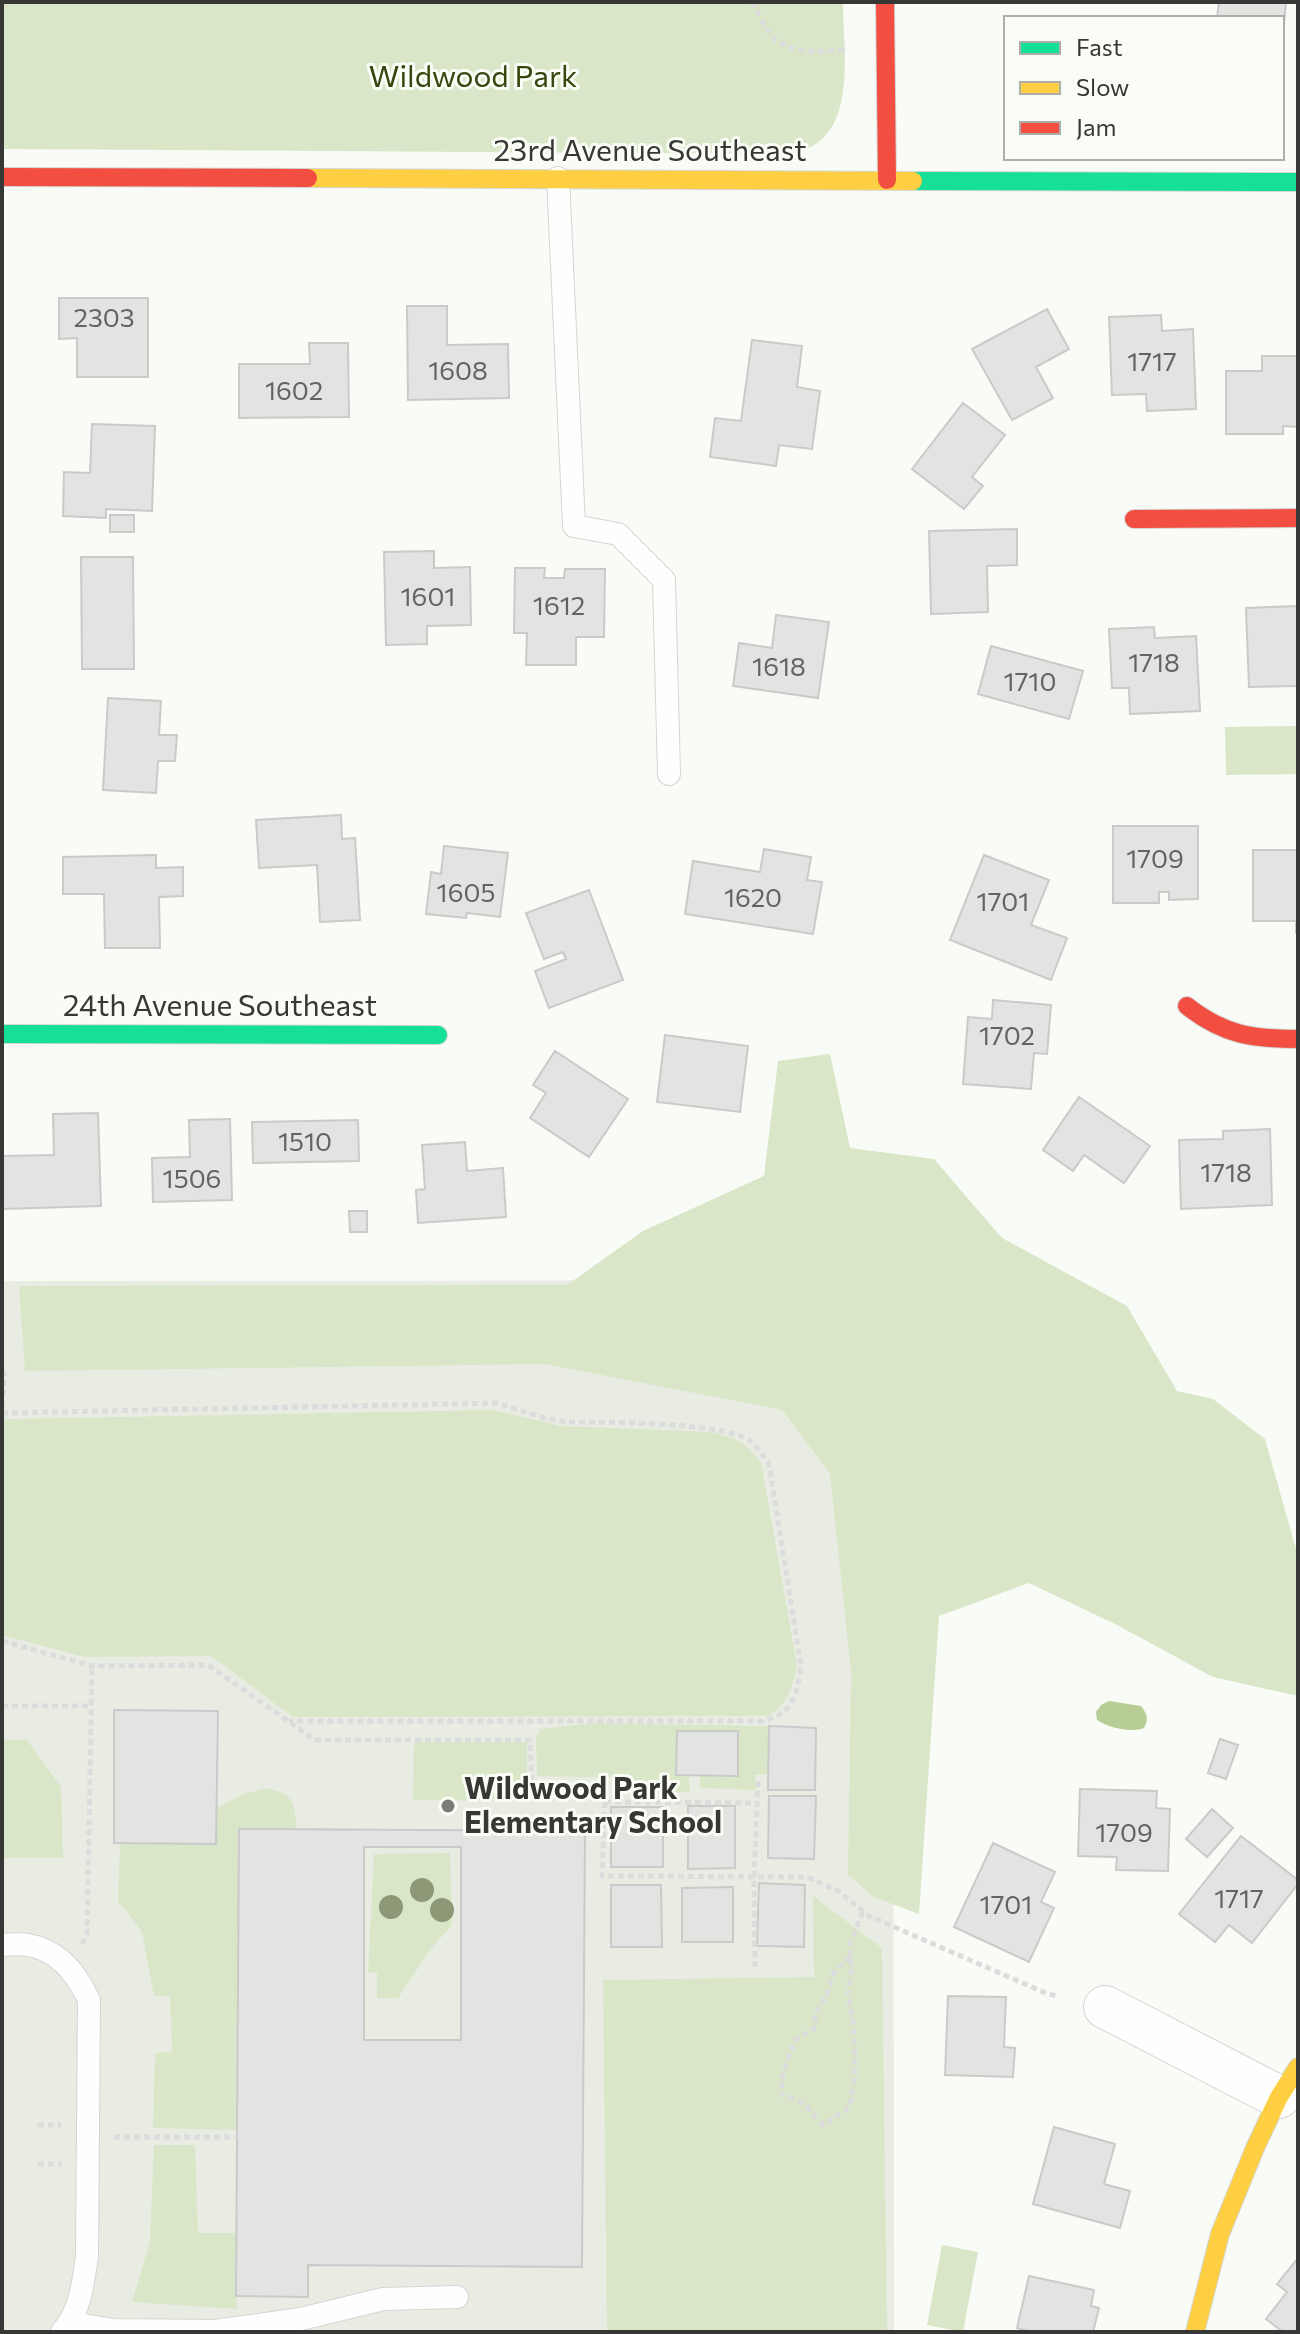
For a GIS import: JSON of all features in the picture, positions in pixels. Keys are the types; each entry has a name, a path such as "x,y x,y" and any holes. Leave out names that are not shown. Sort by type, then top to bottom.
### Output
{"street":[{"path":"885,2 887,180"},
{"name":"23rd Avenue Southeast","path":"2,177 1298,182"},
{"path":"1134,519 1298,518"},
{"path":"1187,1006 1204,1021 1224,1032 1253,1038 1298,1039"},
{"name":"24th Avenue Southeast","path":"2,1034 438,1035"},
{"path":"1105,2007 1288,2082 1255,2148 1220,2234 1195,2332"}],"lane":[{"path":"558,178 574,526 618,534 664,580 669,774"},
{"path":"2,1945 29,1945 61,1959 80,1980 89,2000 87,2256 82,2292 66,2328 215,2331 301,2319 383,2299 457,2297"}],"path":[{"path":"752,2 774,40 793,49 815,52 885,48"},
{"path":"2,1371 5,1376 2,1404"},
{"path":"2,1413 497,1403 564,1422 710,1428 750,1441 769,1464 801,1666 790,1707 779,1717 762,1721 289,1721"},
{"path":"2,1641 92,1666 208,1665 315,1740 530,1740 532,1794 605,1794 602,1876 807,1877 840,1892 869,1916 1058,1996"},
{"path":"69,1967 87,1934 92,1666"},
{"path":"2,1706 92,1706"},
{"path":"755,1967 754,1878 758,1779"},
{"path":"605,1802 758,1803"},
{"path":"850,1957 833,1974 827,1995 817,2010 814,2029 795,2040 783,2071 781,2094 803,2103 823,2125 850,2107 855,2073 854,2027 848,1993 851,1973 850,1944 863,1911"},
{"path":"38,2125 68,2125 111,2137 237,2137"}],"shaded area":[{"name":"Wildwood Park Elementary School","path":"893,1280 894,2332 2,2332 2,1281"},
{"path":"1109,1701 1141,1706 1147,1716 1144,1728 1120,1729 1097,1720 1096,1712"}],"green space":[{"name":"Wildwood Park","path":"2,2 843,2 845,72 837,118 826,135 809,148 784,154 2,149"},
{"path":"1296,726 1297,774 1226,775 1225,727"},
{"path":"830,1054 850,1148 934,1159 1002,1238 1127,1306 1177,1391 1213,1399 1265,1439 1298,1556 1298,1696 1213,1677 1117,1625 1029,1583 939,1616 919,1914 874,1897 848,1875 851,1671 830,1474 782,1410 545,1364 25,1371 19,1286 567,1285 643,1231 764,1176 778,1061"},
{"path":"493,1410 561,1426 710,1432 739,1441 755,1455 761,1462 797,1665 789,1694 776,1711 769,1716 293,1717 211,1656 84,1657 2,1635 2,1421"},
{"path":"594,1723 769,1726 769,1774 755,1775 756,1790 700,1788 700,1776 738,1776 738,1732 677,1731 676,1775 689,1776 690,1792 627,1793 627,1778 537,1776 536,1737 540,1729"},
{"path":"2,1740 27,1740 61,1787 63,1858 2,1858"},
{"path":"414,1742 527,1742 527,1801 413,1800"},
{"path":"266,1788 288,1797 295,1812 297,1829 239,1829 237,2130 153,2128 155,2053 172,2052 170,1996 154,1996 142,1932 118,1903 120,1843 216,1844 217,1808 244,1794"},
{"path":"450,1853 452,1925 430,1950 398,1998 377,1998 377,1972 368,1973 374,1854"},
{"path":"813,1896 882,1948 887,2332 607,2332 603,1980 814,1977"},
{"path":"154,2145 195,2145 198,2233 237,2233 237,2309 132,2302 150,2241"},
{"path":"942,2245 978,2252 963,2332 927,2325"}],"building":[{"path":"1219,2 1286,2 1284,24 1284,16 1217,16"},
{"path":"59,298 148,298 148,377 77,377 77,338 59,339"},
{"path":"407,306 447,306 447,345 508,344 509,398 408,400"},
{"path":"1047,309 1069,349 1036,367 1053,398 1012,420 972,349"},
{"path":"1161,315 1162,331 1193,329 1196,409 1147,411 1146,394 1112,395 1109,317"},
{"path":"752,340 802,346 797,387 820,391 812,449 779,445 776,466 710,457 715,418 741,421"},
{"path":"309,343 348,343 349,417 239,418 239,364 310,364"},
{"path":"1262,356 1298,356 1298,427 1283,426 1283,434 1226,434 1226,371 1262,371"},
{"path":"963,403 1005,435 972,477 983,486 964,509 912,469"},
{"path":"92,424 155,426 152,511 106,509 106,518 63,516 64,472 90,473"},
{"path":"110,515 134,515 134,532 110,532"},
{"path":"1017,529 1017,565 987,566 988,612 931,614 929,531"},
{"path":"434,551 434,568 470,567 471,625 427,626 427,644 386,645 384,552"},
{"path":"81,557 133,557 134,669 82,669"},
{"path":"515,568 545,568 544,578 564,578 565,569 605,569 604,637 576,637 576,665 526,665 527,633 514,633"},
{"path":"1298,606 1298,686 1249,687 1246,608"},
{"path":"776,615 829,622 818,698 733,686 739,643 772,648"},
{"path":"1154,627 1155,638 1196,636 1200,711 1130,714 1129,688 1112,688 1109,629"},
{"path":"991,646 1083,671 1069,719 978,694"},
{"path":"108,698 161,701 159,735 177,735 175,761 158,761 156,793 103,790"},
{"path":"341,815 342,839 355,838 360,920 320,922 317,865 259,868 256,820"},
{"path":"1113,826 1198,826 1198,899 1169,900 1169,892 1159,892 1159,903 1113,903"},
{"path":"444,846 508,853 500,917 467,913 466,918 426,914 431,872 441,874"},
{"path":"764,849 811,857 807,880 822,882 813,934 685,914 693,861 760,872"},
{"path":"1253,850 1298,850 1298,933 1296,921 1253,921"},
{"path":"156,855 156,868 183,867 183,896 159,897 160,948 105,948 104,894 63,894 63,857"},
{"path":"984,855 1049,880 1031,925 1067,938 1051,980 950,940"},
{"path":"589,890 623,980 549,1008 535,971 566,959 563,952 544,959 526,913"},
{"path":"993,1000 1051,1005 1047,1054 1034,1053 1031,1089 963,1084 968,1017 992,1019"},
{"path":"665,1035 748,1046 740,1112 657,1102"},
{"path":"555,1051 628,1099 589,1157 530,1118 546,1093 533,1085"},
{"path":"1079,1097 1150,1146 1124,1183 1084,1155 1073,1171 1043,1150"},
{"path":"98,1113 101,1206 3,1209 2,1156 54,1155 53,1114"},
{"path":"230,1119 232,1200 153,1202 152,1158 190,1157 189,1120"},
{"path":"358,1120 359,1161 253,1163 252,1122"},
{"path":"1270,1129 1272,1205 1181,1209 1179,1140 1223,1139 1223,1131"},
{"path":"465,1142 467,1171 503,1168 506,1217 418,1223 416,1190 425,1189 422,1145"},
{"path":"349,1211 367,1211 367,1232 350,1232"},
{"path":"114,1710 218,1711 216,1844 114,1843"},
{"path":"769,1726 816,1728 815,1790 768,1790"},
{"path":"677,1731 738,1731 738,1776 676,1775"},
{"path":"1220,1739 1238,1745 1226,1779 1208,1773"},
{"path":"1080,1789 1157,1791 1156,1808 1170,1809 1168,1871 1116,1870 1117,1857 1078,1856"},
{"path":"769,1796 816,1796 814,1859 768,1858"},
{"path":"688,1806 735,1806 735,1868 688,1869"},
{"path":"611,1807 663,1807 663,1867 611,1867"},
{"path":"1212,1809 1233,1828 1207,1857 1186,1839"},
{"path":"239,1829 585,1831 582,2267 308,2265 308,2297 236,2296","holes":["364,1847 461,1847 461,2040 364,2040"]},
{"path":"1241,1836 1298,1880 1298,1884 1252,1943 1229,1925 1215,1942 1179,1914"},
{"path":"993,1843 1055,1872 1041,1902 1054,1908 1029,1962 954,1927"},
{"path":"759,1883 805,1885 804,1947 757,1946"},
{"path":"611,1885 661,1885 662,1947 611,1947"},
{"path":"733,1887 733,1942 682,1942 682,1888"},
{"path":"948,1996 1006,1997 1004,2047 1015,2048 1013,2077 945,2075"},
{"path":"1054,2127 1115,2144 1104,2184 1130,2191 1120,2228 1033,2204"},
{"path":"1298,2258 1298,2332 1283,2332 1266,2319 1287,2292 1277,2284"},
{"path":"1029,2276 1094,2290 1091,2306 1099,2308 1093,2332 1032,2332 1017,2328"}],"traffic: fast":[{"path":"913,181 1298,182"},
{"path":"2,1034 438,1035"}],"traffic: slow":[{"path":"308,178 913,181"},
{"path":"1195,2332 1220,2234 1255,2148 1279,2097 1298,2067"}],"traffic: jam":[{"path":"885,2 887,180"},
{"path":"2,177 308,178"},
{"path":"1134,519 1298,518"},
{"path":"1187,1006 1213,1023 1239,1033 1298,1039"}],"place":[{"name":"Wildwood Park Elementary School","path":"448,1806"}]}
